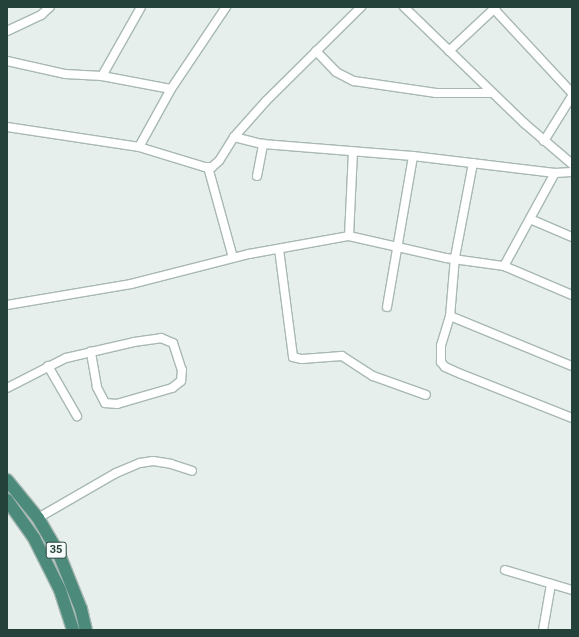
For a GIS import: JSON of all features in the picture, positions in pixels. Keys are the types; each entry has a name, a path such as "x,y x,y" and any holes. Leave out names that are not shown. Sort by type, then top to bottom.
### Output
{"highway":[{"name":"35","path":"7,480 38,518 70,578 86,630"},
{"name":"35","path":"7,500 37,544 60,590 72,630"}],"street":[{"path":"7,31 42,15 50,7"},
{"path":"102,76 141,7"},
{"path":"139,147 171,89 226,7"},
{"path":"7,127 139,147 208,167 219,161 234,137 266,101 361,7"},
{"path":"404,7 492,93 544,141 572,164"},
{"path":"449,51 495,8 572,93"},
{"path":"316,52 336,72 354,81 436,93 492,93"},
{"path":"7,61 65,74 102,76 171,89"},
{"path":"544,141 572,96"},
{"path":"234,137 263,144 413,156 555,173 572,172"},
{"path":"257,176 263,144"},
{"path":"349,236 354,152"},
{"path":"387,307 413,156"},
{"path":"473,163 456,257 450,316 440,357 445,367 572,418"},
{"path":"208,167 234,258"},
{"path":"504,266 555,173"},
{"path":"530,219 572,237"},
{"path":"7,306 131,284 234,258 349,236 446,258 456,257 504,266 572,294"},
{"path":"279,249 293,357 302,359 342,356 373,376 426,395"},
{"path":"450,316 572,366"},
{"path":"7,388 48,366 91,352 148,339 170,340 182,370 181,381 172,388 117,404 105,404 97,387 91,352"},
{"path":"48,366 77,416"},
{"path":"38,518 116,472 140,463 153,461 171,464 192,471"},
{"path":"505,570 572,590"},
{"path":"543,630 551,584"}]}
